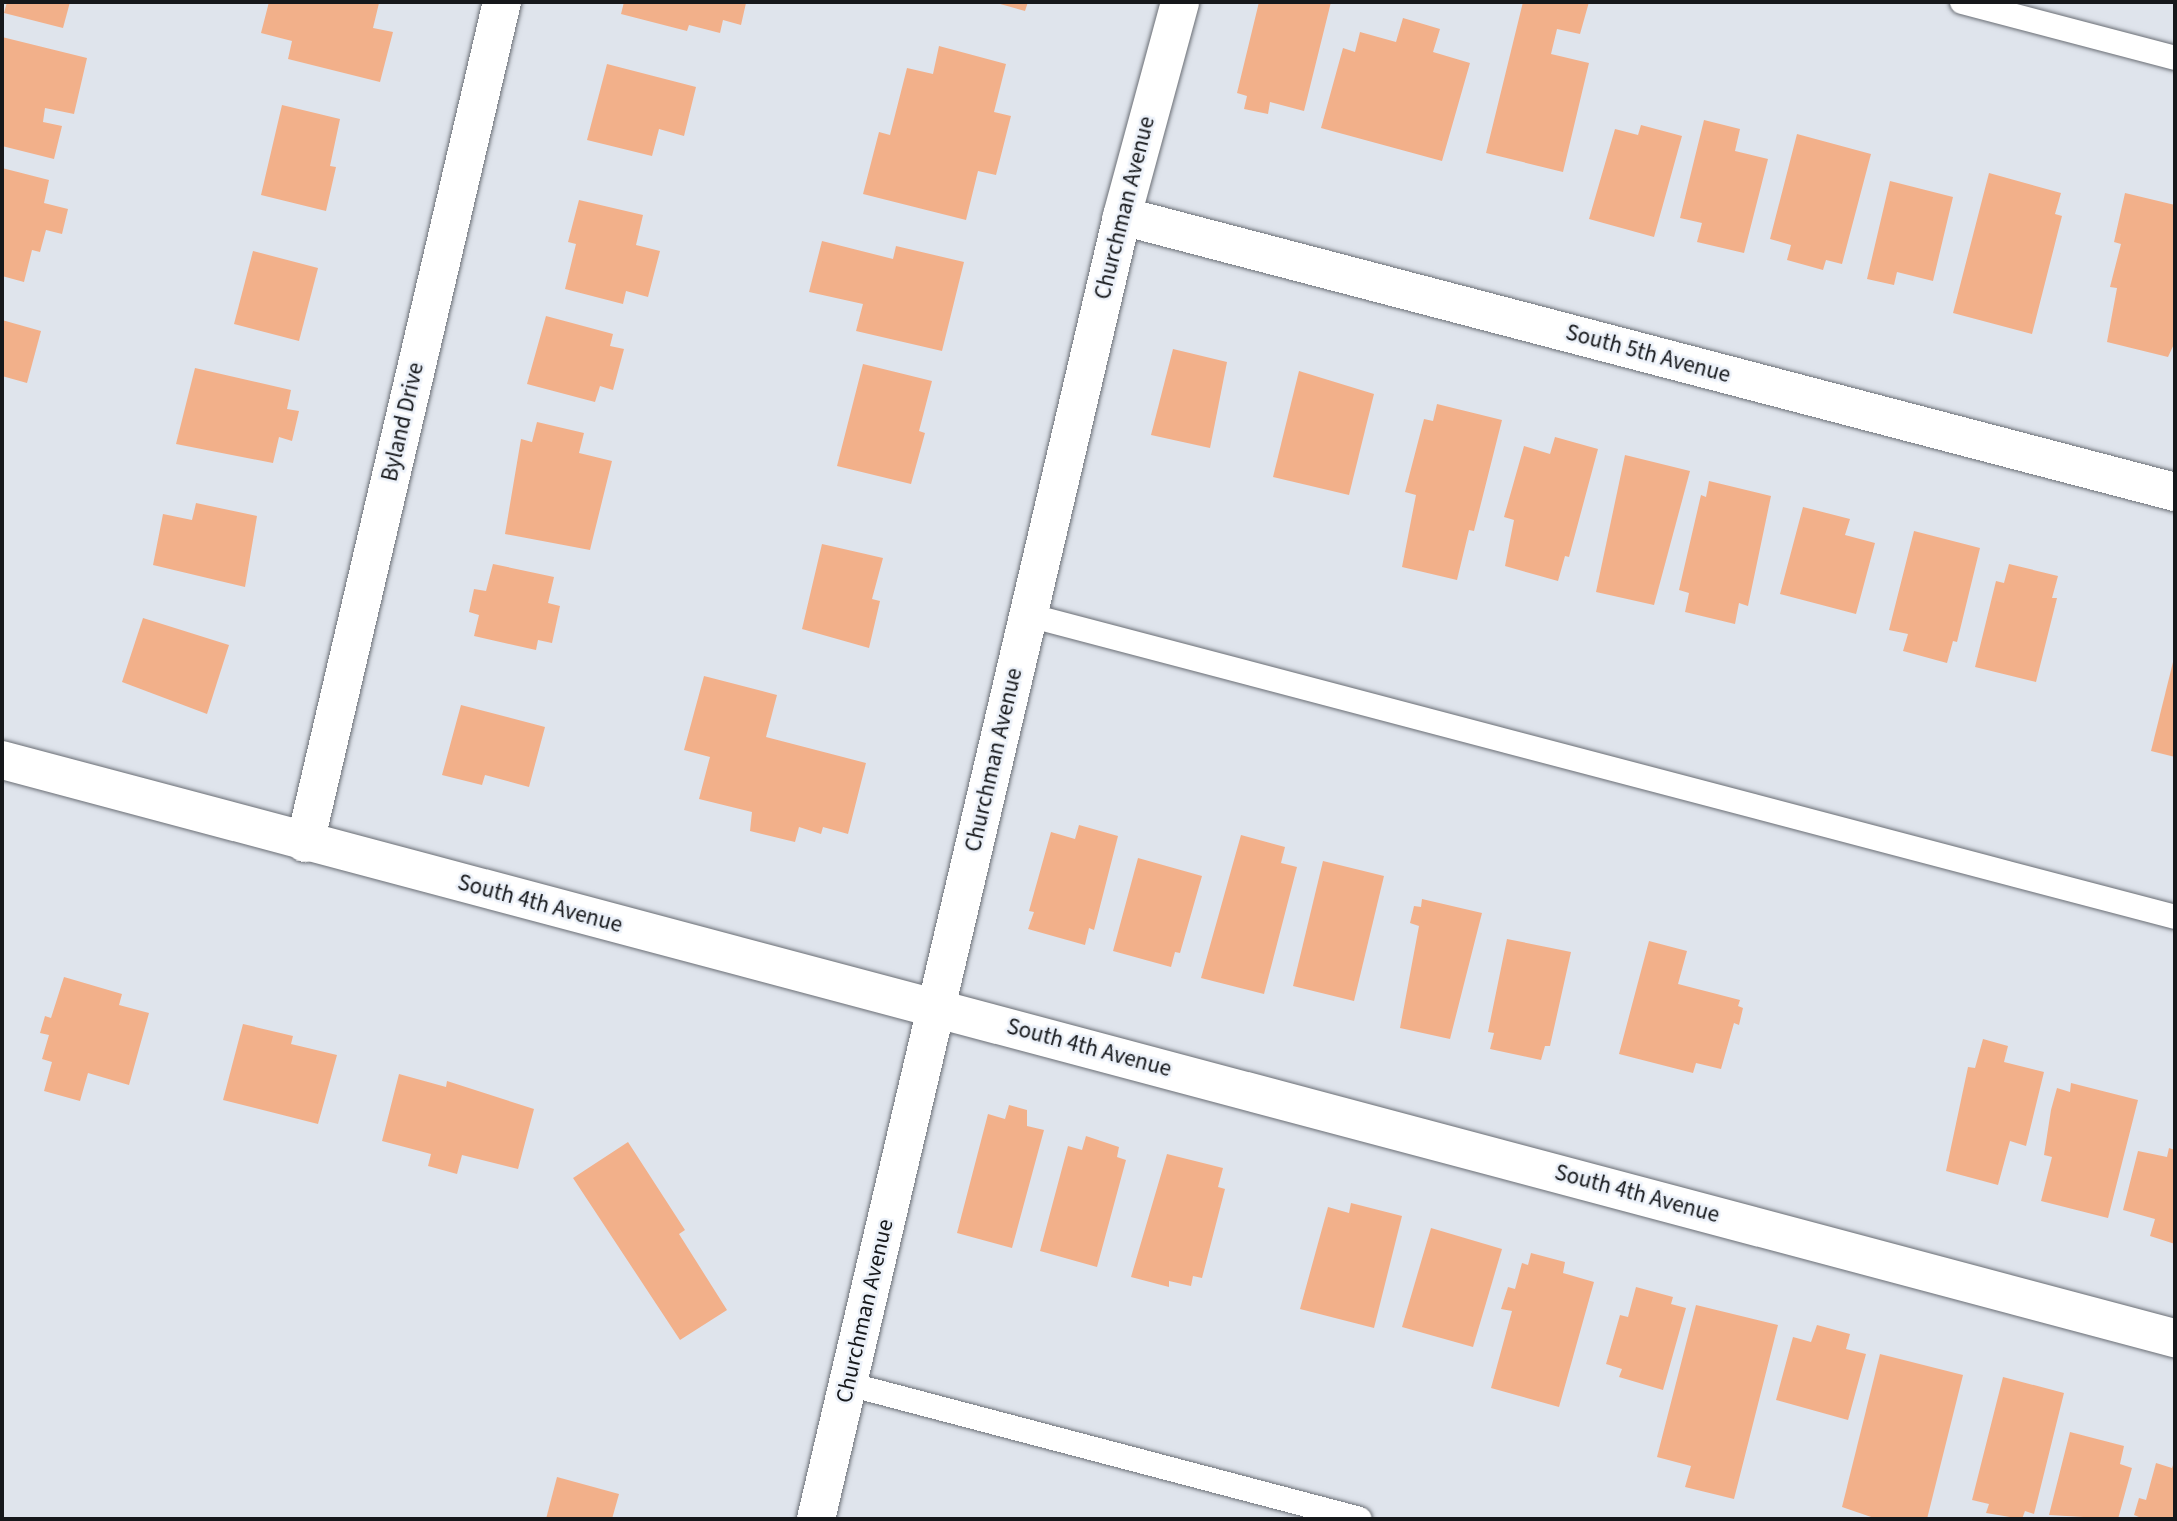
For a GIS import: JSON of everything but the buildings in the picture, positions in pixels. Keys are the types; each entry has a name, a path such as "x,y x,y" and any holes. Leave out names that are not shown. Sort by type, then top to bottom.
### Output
{"street":[{"name":"Byland Drive","path":"305,843 502,2"},
{"name":"Churchman Avenue","path":"816,1519 1122,216 1180,2"},
{"name":"South 5th Avenue","path":"1122,216 2175,492"},
{"name":"South 4th Avenue","path":"2,760 305,843 936,1007 2175,1338"}],"lane":[{"path":"1962,2 2175,58"},
{"path":"1028,615 2175,917"},
{"path":"848,1384 1360,1519"}]}
